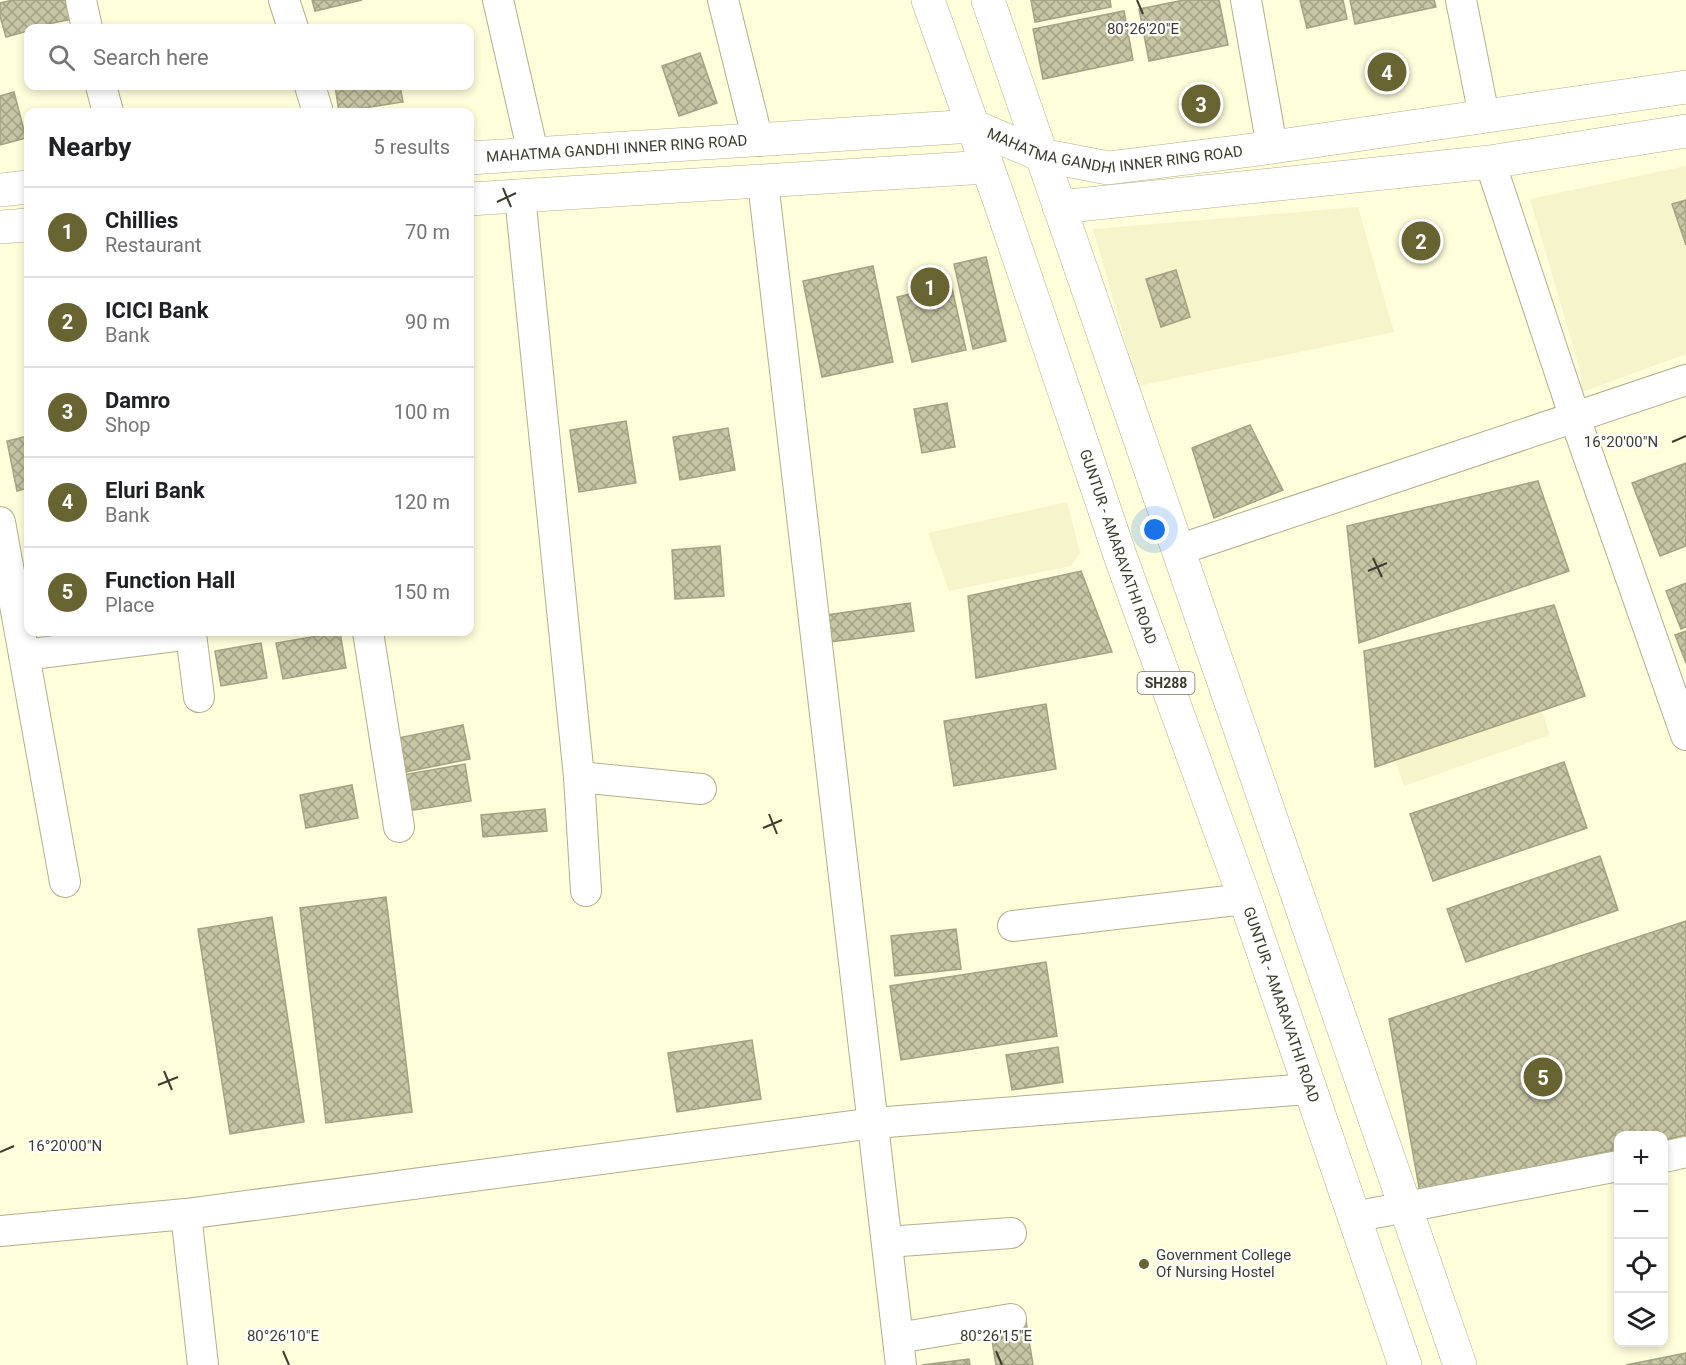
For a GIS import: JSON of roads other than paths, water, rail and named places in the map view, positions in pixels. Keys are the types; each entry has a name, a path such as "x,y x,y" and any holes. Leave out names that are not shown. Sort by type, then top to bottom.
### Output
{"main road":[{"name":"GUNTUR - AMARAVATHI ROAD","path":"928,0 1122,561 1245,899 1308,1089 1406,1365"},
{"path":"988,0 1460,1365"},
{"name":"MAHATMA GANDHI INNER RING ROAD","path":"474,158 973,126 1041,155 1108,168 1272,147 1686,87"},
{"path":"1059,207 1490,162 1686,131"},
{"path":"474,199 987,167"},
{"path":"0,189 24,187"},
{"path":"0,227 24,225"},
{"path":"1216,822 1265,804"}],"street":[{"path":"81,0 86,24"},
{"path":"284,0 292,24"},
{"path":"498,0 533,153"},
{"path":"723,0 758,141"},
{"path":"1246,0 1272,147"},
{"path":"1461,0 1484,116"},
{"path":"102,90 107,108"},
{"path":"311,90 317,108"},
{"path":"1490,162 1575,418 1686,735"},
{"path":"763,182 900,1351 1011,1319"},
{"path":"520,196 579,777 586,891"},
{"path":"1178,550 1686,380"},
{"path":"0,522 65,882"},
{"path":"24,655 168,636"},
{"path":"191,636 199,697"},
{"path":"369,636 399,827"},
{"path":"579,777 701,789"},
{"path":"1013,926 1245,899"},
{"path":"0,1231 186,1214 874,1123 1308,1089"},
{"path":"1668,1156 1686,1152"},
{"path":"1354,1217 1614,1167"},
{"path":"186,1214 203,1365"},
{"path":"887,1242 1011,1233"}],"place":[{"name":"Eluri Bank","path":"1387,72"},
{"name":"Damro","path":"1201,104"},
{"name":"ICICI Bank","path":"1421,241"},
{"name":"Chillies","path":"930,287"},
{"name":"Function Hall","path":"1543,1077"},
{"name":"Government College Of Nursing Hostel","path":"1144,1264"}]}
